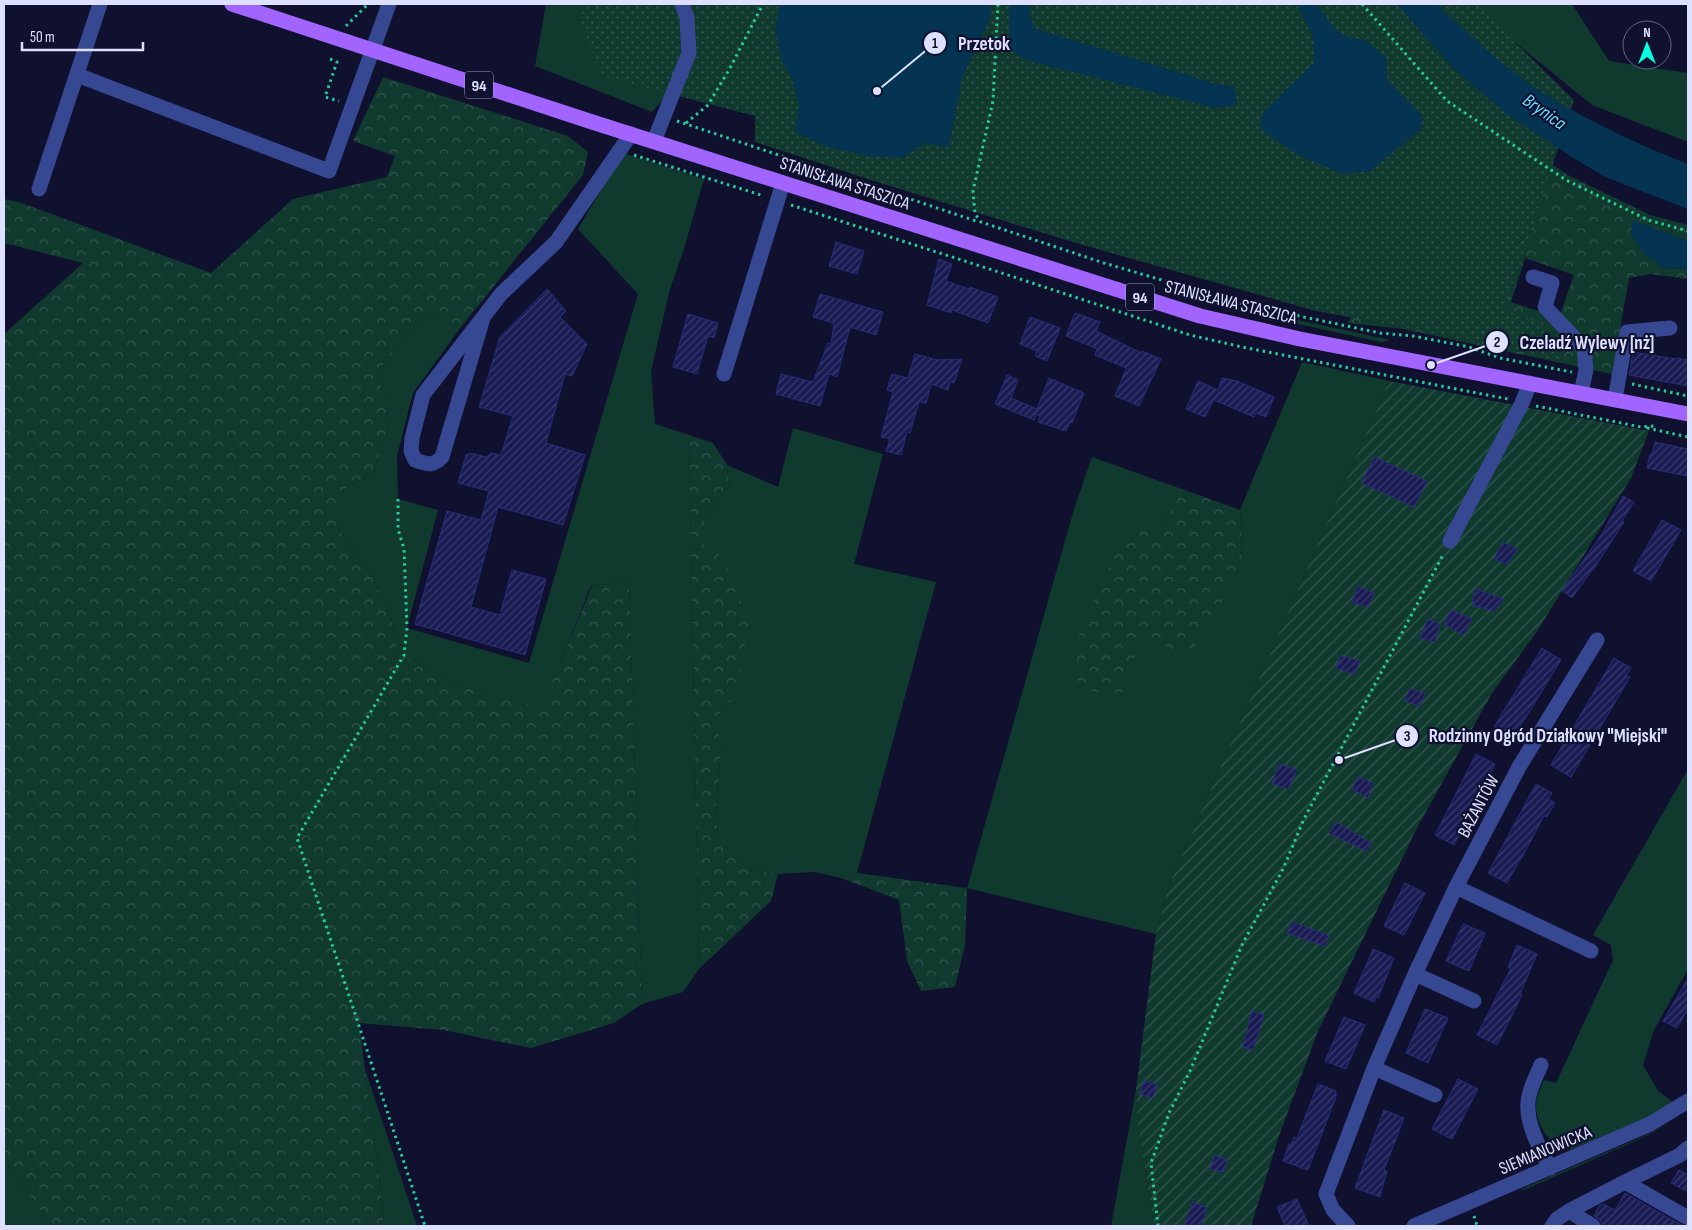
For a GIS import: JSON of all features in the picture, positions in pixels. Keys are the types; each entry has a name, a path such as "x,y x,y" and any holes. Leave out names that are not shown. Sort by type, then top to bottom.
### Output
{"main road":[{"name":"94","path":"232,4 372,50"},
{"name":"STANISŁAWA STASZICA","path":"372,50 1200,316 1300,339 1688,414"}],"street":[{"path":"39,189 100,4"},
{"path":"77,75 329,170 389,4"},
{"path":"654,141 688,53 687,18 682,4"},
{"path":"482,318 442,457 436,463 428,464 415,460 411,451 412,438 423,395 482,318 501,294 556,242 631,134"},
{"path":"724,374 783,183"},
{"path":"1533,277 1552,283 1545,307 1584,348 1585,375 1581,393"},
{"path":"1615,399 1627,332 1670,328"},
{"path":"1450,541 1530,383"},
{"name":"BAŻANTÓW","path":"1348,1226 1333,1210 1326,1194 1374,1068 1414,974 1456,887 1519,767 1597,640"},
{"path":"1456,887 1591,951"},
{"path":"1414,974 1474,1000"},
{"path":"1541,1065 1529,1095 1528,1112 1533,1129 1550,1168"},
{"path":"1374,1068 1435,1095"},
{"name":"SIEMIANOWICKA","path":"1414,1226 1650,1124 1687,1105"},
{"path":"1552,1226 1556,1219 1569,1211 1625,1182 1685,1155"},
{"path":"1625,1182 1688,1218"},
{"path":"1569,1211 1593,1226"}],"path":[{"path":"341,25 345,27 368,4"},
{"path":"685,123 708,105 730,68 763,4"},
{"path":"981,222 976,214 973,191 993,101 998,4"},
{"path":"1362,4 1447,101 1566,180 1648,220 1688,231"},
{"path":"330,59 337,62 325,96 352,106"},
{"path":"664,117 1104,264 1236,301 1258,310 1280,312 1375,332 1413,336 1464,346 1500,358 1585,375"},
{"path":"1618,381 1688,396"},
{"path":"1641,427 1688,437"},
{"path":"398,499 398,529 404,550 406,618 404,655 297,838 424,1226"},
{"path":"1158,1226 1151,1163 1169,1113 1190,1071 1242,945 1283,868 1304,820 1450,541"},
{"path":"1474,1215 1477,1226"}],"green space":[{"path":"546,4 674,4 672,89 652,112 535,66"},
{"path":"585,4 1476,4 1574,100 1504,310 1544,323 1565,362 1403,327 1316,311 1076,243 877,182 755,142 755,116 602,76 580,20"},
{"path":"1468,4 1572,4 1609,61 1622,63 1622,70 1668,70 1688,73 1688,142 1592,105"},
{"path":"383,77 568,136 588,152 583,175 461,327 423,315 377,372 390,420 373,473 336,494 336,525 370,573 391,616 397,651 455,685 542,707 592,586 629,582 642,1004 614,1023 531,1048 443,1030 359,1023 384,1215 380,1226 52,1226 4,1160 4,334 83,263 4,243 4,199 19,202 211,273 293,199 387,177 395,156 353,141"},
{"path":"1498,128 1568,175 1650,215 1688,225 1688,241 1633,221 1663,268 1688,269 1688,279 1651,274 1629,278 1612,374 1403,329 1348,323 1382,253","holes":["1525,258 1574,275 1559,318 1511,302"]},
{"path":"623,153 704,179 670,289 651,371 655,424 689,435 699,969 683,992 642,1004 629,582 591,586 542,708 455,685 397,651 391,616 370,573 336,525 336,494 373,473 390,420 377,372 423,315 461,327 413,393 397,456 398,499 438,510 407,628 529,663 638,294 578,229"},
{"path":"1237,307 1391,340 1381,342 1233,310"},
{"path":"1302,362 1389,381 1169,885 1156,934 967,888 1074,509 1092,457 1179,488 1162,531 1142,634 1242,557 1240,510"},
{"path":"1389,381 1649,431 1631,478 1538,630 1492,693 1418,826 1318,1031 1279,1136 1251,1226 1154,1226 1138,1125 1136,1090 1156,934 1169,885"},
{"path":"793,428 883,454 854,564 936,582 857,873 841,878 815,872 778,874 747,868 719,840 715,814 721,752 716,724 723,705 704,544 704,523 718,500 729,487 727,465 778,487"},
{"path":"689,435 713,443 727,465 729,487 718,500 704,523 704,544 718,554 732,575 749,624 735,699 723,705 717,724 721,752 715,813 719,839 747,868 778,874 771,901 699,969"},
{"path":"1179,488 1240,510 1242,557 1219,609 1187,658 1143,634 1120,696 1080,689 1071,653 1127,528 1162,531"},
{"path":"1688,769 1688,969 1654,1030 1643,1065 1658,1091 1677,1105 1584,1144 1571,1149 1561,1150 1542,1129 1537,1116 1537,1097 1544,1080 1556,1083 1613,960 1611,945 1593,935"},
{"path":"857,873 967,888 965,945 955,987 921,991 907,961 899,900 841,878"},
{"path":"365,1069 417,1226 380,1226 384,1215"},
{"path":"1136,1090 1138,1125 1154,1226 1111,1226"},
{"path":"1679,1119 1642,1138 1524,1190 1519,1190 1642,1137"},
{"path":"4,1160 52,1226 4,1226"}],"water":[{"path":"779,4 991,4 990,19 962,77 949,147 925,143 902,158 867,156 825,146 795,132 799,105 791,76 782,62 776,31"},
{"path":"1009,4 1029,4 1030,19 1036,29 1213,83 1234,87 1237,105 1216,108 1026,60 1013,52 1009,39"},
{"path":"1297,4 1317,4 1332,26 1344,36 1366,41 1385,56 1388,81 1423,117 1421,129 1370,171 1343,174 1298,155 1260,129 1263,112 1315,62 1313,37"},
{"name":"Brynica","path":"1397,4 1436,4 1506,66 1551,98 1618,134 1688,164 1688,209 1605,177 1508,115 1454,69"},
{"path":"1633,220 1688,241 1688,269 1663,268 1643,253 1631,233"}],"building":[{"path":"836,242 864,251 857,274 829,266"},
{"path":"939,259 952,264 946,281 998,297 988,323 952,310 951,313 927,305"},
{"path":"547,289 566,311 560,317 587,344 572,376 565,374 546,443 585,455 563,525 498,507 471,607 500,615 512,570 546,579 525,655 415,624 447,511 481,520 489,491 458,483 466,455 471,453 486,457 492,453 501,455 513,416 479,407 500,337"},
{"path":"820,294 883,312 876,335 850,327 837,377 829,374 820,406 776,394 781,374 813,382 828,343 831,344 834,323 813,317"},
{"path":"1075,313 1100,322 1096,331 1142,353 1142,351 1161,359 1139,406 1115,396 1126,368 1095,355 1097,349 1066,336"},
{"path":"688,314 718,323 714,338 708,336 697,374 673,367"},
{"path":"1030,317 1060,328 1047,361 1035,356 1037,351 1020,344"},
{"path":"1633,352 1688,360 1688,386 1629,375"},
{"path":"915,354 938,360 962,359 954,383 950,382 948,390 931,384 926,403 919,402 910,433 907,432 901,455 886,451 890,439 881,437 893,392 887,390 892,374 908,378"},
{"path":"1007,375 1018,380 1011,398 1037,409 1049,378 1084,393 1072,423 1070,422 1066,431 1038,422 1040,416 1036,414 1034,420 995,404"},
{"path":"1222,378 1237,381 1274,397 1266,417 1256,413 1254,417 1214,400 1216,396 1205,417 1186,409 1198,381 1218,390"},
{"path":"1655,442 1688,449 1688,476 1647,468"},
{"path":"1374,457 1427,481 1414,507 1362,483"},
{"path":"1623,496 1634,502 1622,521 1624,522 1593,570 1572,598 1562,591 1603,532"},
{"path":"1662,520 1681,530 1651,581 1633,571"},
{"path":"1503,542 1517,549 1507,564 1494,559"},
{"path":"1358,586 1374,593 1368,607 1352,602"},
{"path":"1475,589 1504,599 1494,611 1472,605"},
{"path":"1451,610 1472,619 1463,635 1444,624"},
{"path":"1428,619 1440,624 1435,642 1420,638"},
{"path":"1542,648 1561,660 1513,738 1494,727"},
{"path":"1341,656 1360,661 1354,674 1336,668"},
{"path":"1614,658 1631,668 1626,676 1630,677 1571,777 1551,765"},
{"path":"1410,689 1425,693 1420,706 1405,701"},
{"path":"1476,754 1495,764 1454,845 1435,835"},
{"path":"1279,764 1297,770 1288,789 1272,783"},
{"path":"1358,777 1373,783 1368,798 1352,789"},
{"path":"1536,784 1552,793 1548,799 1555,803 1547,817 1544,816 1507,883 1488,873"},
{"path":"1336,822 1371,843 1366,851 1329,833"},
{"path":"1405,883 1425,893 1404,935 1384,926"},
{"path":"1293,922 1329,936 1325,946 1287,933"},
{"path":"1463,924 1485,933 1469,971 1446,961"},
{"path":"1517,945 1537,954 1520,994 1522,995 1497,1045 1477,1035 1511,968 1508,967"},
{"path":"1373,949 1394,958 1378,998 1376,997 1374,1002 1354,993"},
{"path":"1688,978 1688,1009 1677,1028 1663,1021"},
{"path":"1425,1009 1448,1018 1428,1063 1406,1053"},
{"path":"1252,1011 1264,1015 1253,1050 1243,1047"},
{"path":"1344,1017 1365,1025 1346,1069 1325,1061"},
{"path":"1458,1079 1478,1089 1452,1139 1432,1129"},
{"path":"1144,1081 1158,1085 1152,1098 1140,1094"},
{"path":"1318,1084 1336,1091 1336,1097 1308,1170 1283,1161 1289,1144 1291,1145 1294,1137 1297,1138"},
{"path":"1384,1110 1404,1118 1384,1170 1387,1171 1380,1197 1355,1188"},
{"path":"1215,1155 1227,1160 1223,1172 1210,1169"},
{"path":"1679,1170 1688,1175 1688,1192 1671,1183"},
{"path":"1625,1193 1683,1226 1602,1226 1601,1221 1594,1216 1599,1206 1603,1204 1615,1210"},
{"path":"1297,1199 1309,1226 1285,1226 1277,1207"},
{"path":"1193,1202 1207,1208 1201,1226 1184,1226"}],"place":[{"name":"Przetok","path":"877,91"},
{"name":"Czeladź Wylewy [nż]","path":"1431,365"},
{"name":"Rodzinny Ogród Działkowy \"Miejski\"","path":"1339,760"}]}
